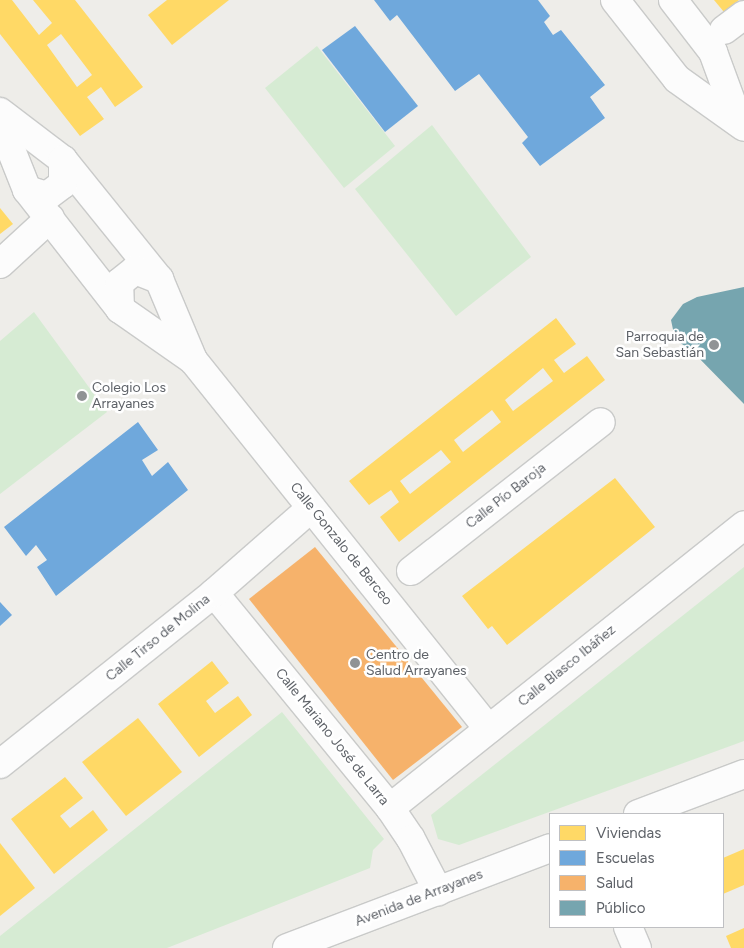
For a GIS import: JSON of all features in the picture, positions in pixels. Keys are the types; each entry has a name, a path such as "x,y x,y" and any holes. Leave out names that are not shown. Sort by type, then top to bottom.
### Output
{"street":[{"path":"615,0 677,79 741,124"},
{"path":"674,0 727,32"},
{"path":"677,79 680,60 692,50 727,32"},
{"path":"727,32 741,124"},
{"name":"Calle Gonzalo de Berceo","path":"0,112 64,160 159,279 192,360"},
{"name":"Calle Gonzalo de Berceo","path":"0,122 28,190 120,309 192,360 489,729"},
{"path":"28,190 47,196 63,184 64,160"},
{"path":"0,264 50,218"},
{"path":"120,309 119,283 135,270 159,279"},
{"name":"Calle Pío Baroja","path":"411,571 600,422"},
{"name":"Calle Tirso de Molina","path":"0,764 214,593 311,508"},
{"name":"Calle Blasco Ibáñez","path":"390,808 744,525"},
{"name":"Calle Mariano José de Larra","path":"214,593 390,808 411,839 438,890"},
{"path":"641,813 744,774"},
{"name":"Avenida de Arrayanes","path":"287,948 549,848"},
{"path":"628,928 637,948"}],"green space":[{"path":"317,46 395,146 344,188 265,88"},
{"path":"432,125 531,257 456,316 355,189"},
{"path":"34,312 107,412 0,494 0,341"},
{"path":"744,567 744,741 459,845 438,839 431,815"},
{"path":"282,712 384,839 373,850 370,868 167,948 0,948 0,936"}],"building: Viviendas":[{"path":"0,0 12,0 39,35 52,23 33,0 75,0 143,87 115,107 101,87 87,97 104,119 80,136 0,34","holes":["61,34 92,75 77,87 47,45"]},
{"path":"167,0 229,0 172,45 148,15"},
{"path":"714,0 739,0 724,12"},
{"path":"0,208 13,224 0,234"},
{"path":"556,318 576,344 554,360 564,373 587,356 605,380 399,542 380,517 399,502 391,490 369,505 349,481","holes":["543,368 553,381 513,411 505,400","492,410 501,422 463,452 454,440","441,450 451,462 410,494 400,481"]},
{"path":"615,478 655,527 507,645 492,626 488,629 462,596"},
{"path":"212,661 229,683 206,701 215,713 238,696 252,715 199,757 158,704"},
{"path":"138,718 182,772 126,816 82,762"},
{"path":"65,777 83,798 60,816 70,828 93,810 108,830 54,874 11,819"},
{"path":"0,843 35,888 0,916"},
{"path":"744,849 744,885 724,894 724,858"},
{"path":"744,928 744,948 731,948 726,936"}],"building: Escuelas":[{"path":"374,0 538,0 550,16 544,22 553,35 561,30 605,85 590,97 605,118 540,166 522,143 528,137 479,74 455,91 397,15 390,21"},
{"path":"355,26 418,106 385,132 322,50"},
{"path":"138,422 158,450 142,460 152,476 168,462 188,490 56,596 37,567 47,560 36,545 26,556 4,527"},
{"path":"0,602 12,615 0,626"}],"building: Salud":[{"name":"Centro de Salud Arrayanes","path":"315,547 462,727 393,780 249,599"}],"building: Público":[{"name":"Parroquia de San Sebastián","path":"744,287 744,404 693,352 675,339 671,320 683,304 697,297"}],"place":[{"name":"Parroquia de San Sebastián","path":"714,345"},
{"name":"Colegio Los Arrayanes","path":"82,396"},
{"name":"Centro de Salud Arrayanes","path":"355,663"}]}
